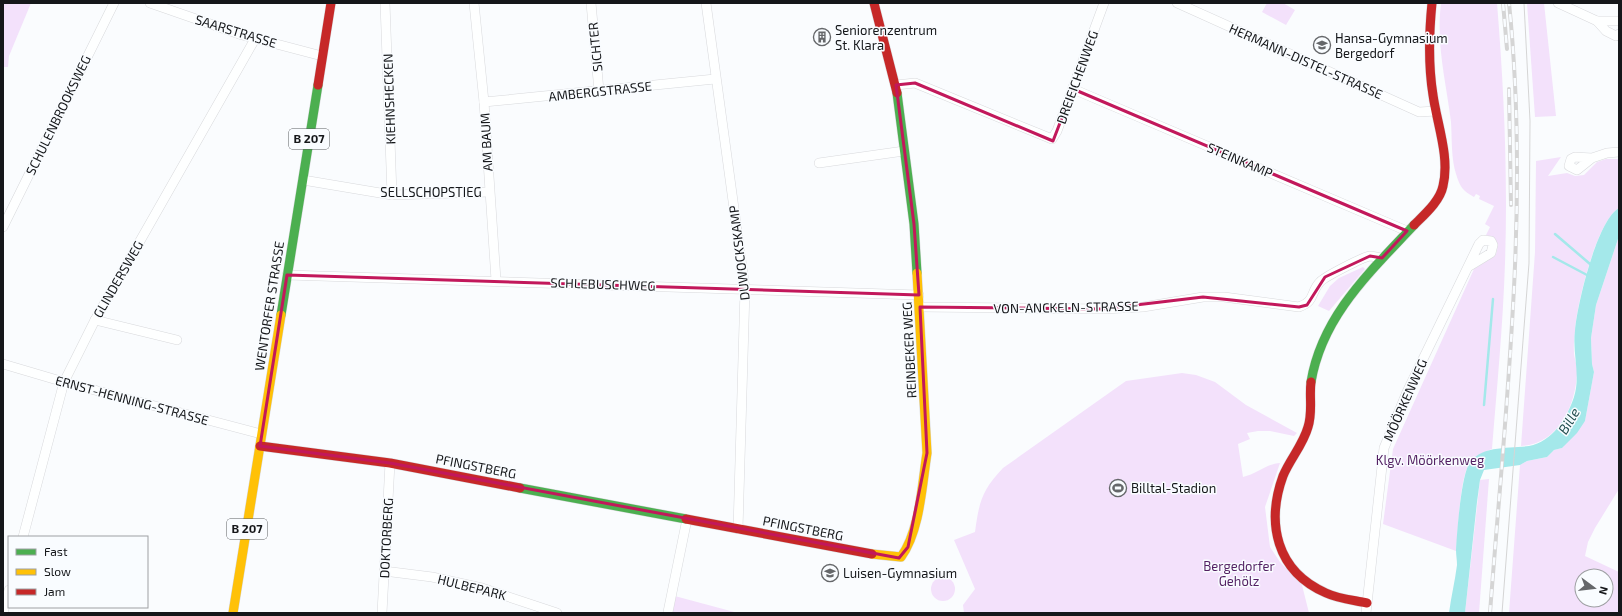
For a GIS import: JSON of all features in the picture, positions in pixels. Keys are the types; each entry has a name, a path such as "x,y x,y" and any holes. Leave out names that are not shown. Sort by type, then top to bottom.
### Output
{"street":[{"name":"SCHULENBROOKSWEG","path":"3,227 114,3"},
{"name":"SAARSTRASSE","path":"150,3 254,39 322,56"},
{"name":"WENTORFER STRASSE","path":"233,613 331,3"},
{"name":"KIEHNSHECKEN","path":"385,3 392,194"},
{"name":"AM BAUM","path":"474,3 484,102 496,280"},
{"name":"SICHTER","path":"590,3 599,91"},
{"name":"DUWOCKSKAMP","path":"706,3 715,79 745,289 738,529"},
{"name":"REINBEKER WEG","path":"874,3 896,85 914,224 920,307 927,453 923,485 908,547"},
{"name":"DREIEICHENWEG","path":"896,85 910,82 915,83 1051,140 1055,137 1104,3"},
{"name":"HERMANN-DISTEL-STRASSE","path":"1177,3 1419,112 1436,111"},
{"path":"1367,603 1323,592 1288,564 1280,550 1275,533 1273,512 1277,493 1284,474 1304,439 1310,420 1311,384 1318,351 1330,325 1352,294 1382,258 1437,198 1443,187 1444,171 1442,145 1436,111 1430,57 1432,3"},
{"path":"1558,3 1597,22 1610,34 1616,36 1619,34"},
{"path":"1597,22 1619,20"},
{"name":"GLINDERSWEG","path":"23,536 64,382 94,320 254,39"},
{"name":"AMBERGSTRASSE","path":"484,102 715,79"},
{"name":"STEINKAMP","path":"1073,89 1407,231"},
{"path":"819,163 904,151"},
{"path":"1592,158 1607,153 1619,152"},
{"name":"SELLSCHOPSTIEG","path":"303,180 392,194 489,192"},
{"name":"MÖÖRKENWEG","path":"1366,613 1384,448 1407,392 1479,244 1487,240 1493,245 1491,252 1468,267"},
{"name":"VON-ANCKELN-STRASSE","path":"920,307 1102,309 1143,307 1203,297 1224,298 1299,308 1310,301 1318,283 1325,277 1370,256 1382,258"},
{"name":"SCHLEBUSCHWEG","path":"287,275 496,280 919,295"},
{"path":"94,320 177,340"},
{"name":"ERNST-HENNING-STRASSE","path":"3,364 64,382 261,434"},
{"name":"PFINGSTBERG","path":"260,446 390,463 889,557 902,556 908,547"},
{"name":"DOKTORBERG","path":"382,613 390,463"},
{"path":"668,612 687,519"},
{"name":"HULBEPARK","path":"384,571 432,577 482,588 557,613"},
{"path":"3,613 8,594"}],"highlighted area":[{"path":"915,83 1053,141 1073,89 1407,231 1382,258 1370,256 1325,277 1307,305 1299,307 1203,297 1102,309 920,307 927,453 908,547 899,558 390,463 260,446 287,275 919,295 914,224 896,85"}],"green space":[{"path":"3,3 31,3 9,56 8,67 4,67 3,70"},
{"path":"1267,3 1283,3 1295,10 1286,25 1262,12"},
{"name":"Klgv. Möörkenweg","path":"1441,3 1497,3 1505,133 1506,230 1504,286 1492,449 1482,453 1471,462 1466,471 1461,493 1456,551 1383,524 1393,449 1474,269 1495,256 1497,249 1495,240 1486,235 1490,227 1485,224 1494,206 1479,199 1480,196 1476,194 1474,197 1467,193 1462,188 1454,168 1451,122 1442,63 1440,34"},
{"path":"1527,3 1544,3 1556,116 1535,117"},
{"path":"1561,157 1548,176 1567,173 1575,176 1584,175 1597,162 1606,159 1619,159 1619,208 1611,216 1603,229 1589,265 1579,303 1574,338 1574,353 1577,370 1573,399 1562,422 1554,431 1545,439 1534,444 1521,446 1535,252 1536,161"},
{"path":"1619,236 1619,489 1595,528 1588,542 1585,556 1610,568 1574,568 1574,608 1614,608 1614,570 1619,572 1619,613 1509,613 1520,465 1527,461 1547,457 1554,450 1562,448 1585,421 1594,372 1592,364 1591,338 1596,305"},
{"path":"1363,267 1365,269 1329,311 1318,306 1330,286 1339,278"},
{"name":"Billtal-Stadion","path":"1182,373 1196,375 1215,382 1246,405 1297,433 1294,436 1270,431 1247,433 1250,439 1238,444 1243,477 1253,474 1270,465 1280,463 1265,507 1270,547 1280,562 1302,585 1309,613 964,613 963,605 975,589 954,540 975,532 980,504 986,490 1003,468 1126,381"},
{"path":"1489,479 1479,613 1465,613 1480,480"},
{"path":"943,577 952,580 955,589 952,598 943,601 934,598 931,589 934,580"},
{"path":"671,595 738,613 668,613"}],"water":[{"name":"Bille","path":"1619,208 1619,236 1596,305 1591,338 1592,364 1594,372 1585,421 1577,433 1562,448 1554,450 1547,457 1527,461 1520,465 1484,470 1480,480 1477,502 1465,613 1449,613 1457,565 1456,550 1460,506 1463,483 1468,466 1479,454 1487,451 1537,444 1552,434 1563,421 1571,405 1576,389 1577,372 1574,339 1584,284 1596,245 1603,229 1611,216"}],"waterway":[{"path":"1555,234 1590,264"},
{"path":"1553,257 1587,275"},
{"path":"1484,405 1493,299"}],"tram line":[{"path":"1502,613 1529,263 1530,121 1524,3"}],"railway":[{"path":"1503,3 1507,49"},
{"path":"1490,613 1508,385 1516,232 1517,156 1515,79 1509,3"},
{"path":"1509,89 1511,205"}],"traffic: fast":[{"path":"281,315 318,85"},
{"path":"897,93 914,224 917,273"},
{"path":"1311,382 1317,358 1326,336 1350,296 1414,225"},
{"path":"520,488 686,519"}],"traffic: slow":[{"path":"872,554 901,557 912,534 922,493 927,453 917,273"},
{"path":"233,613 281,315"}],"traffic: jam":[{"path":"318,85 331,3"},
{"path":"874,3 897,93"},
{"path":"1414,225 1432,207 1439,197 1445,175 1444,152 1430,72 1432,3"},
{"path":"1311,382 1310,416 1306,434 1283,476 1278,494 1276,528 1279,544 1286,559 1296,572 1309,584 1331,595 1367,603"},
{"path":"260,446 390,463 520,488"},
{"path":"686,519 872,554"}],"place":[{"name":"Seniorenzentrum St. Klara","path":"822,37"},
{"name":"Hansa-Gymnasium Bergedorf","path":"1322,45"},
{"name":"Billtal-Stadion","path":"1118,488"},
{"name":"Luisen-Gymnasium","path":"830,573"}],"park label":[{"name":"Bergedorfer Gehölz","path":"1239,574"}]}
